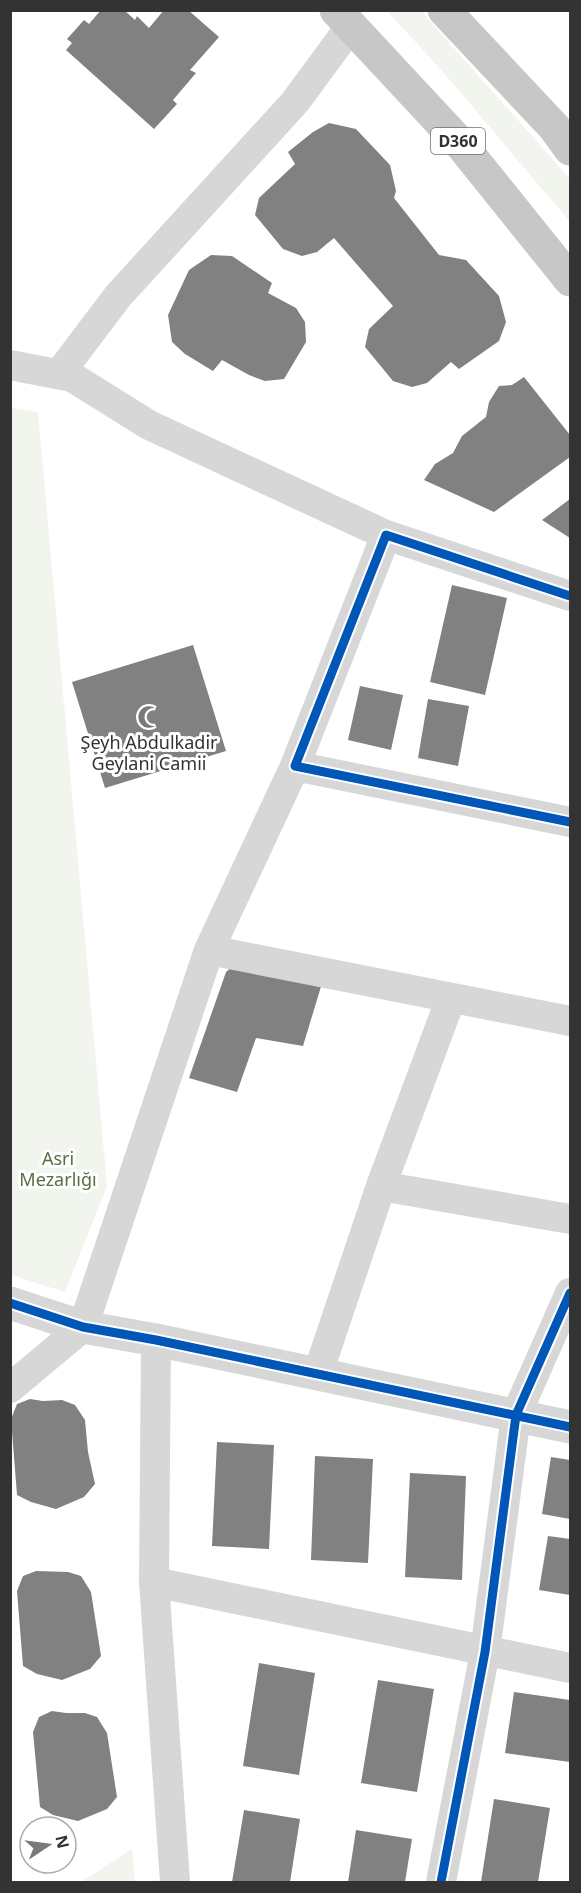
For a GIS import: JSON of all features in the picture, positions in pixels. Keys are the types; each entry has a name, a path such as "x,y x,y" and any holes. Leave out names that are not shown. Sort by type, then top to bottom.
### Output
{"highway":[{"path":"444,10 554,127 570,149"},
{"name":"D360","path":"343,18 459,142 570,280"}],"street":[{"path":"59,374 118,296 295,102 343,18"},
{"path":"10,365 72,377 149,425 386,535 570,596"},
{"path":"10,1388 83,1327 210,950 295,766 386,535"},
{"path":"295,766 570,822"},
{"path":"210,950 570,1022"},
{"path":"318,1373 381,1186 452,998"},
{"path":"381,1186 570,1219"},
{"path":"441,1882 485,1652 516,1415 570,1293"},
{"path":"10,1303 83,1327 318,1373 570,1427"},
{"path":"156,1340 154,1582 175,1882"},
{"path":"154,1582 570,1668"}],"green space":[{"path":"387,11 421,11 564,172 570,180 570,222 444,73"},
{"name":"Asri Mezarlığı","path":"11,408 38,412 107,1186 65,1292 11,1275"},
{"path":"132,1849 135,1882 81,1882"}],"building":[{"path":"101,10 124,10 135,20 137,16 149,28 164,10 188,10 219,37 190,70 196,73 173,100 177,104 154,129 66,50 72,43 67,39 84,20 89,24"},
{"path":"329,123 356,129 390,165 396,191 394,198 439,255 466,260 499,296 506,322 499,341 459,369 451,362 427,383 412,387 393,381 365,347 369,329 393,306 334,238 317,252 302,256 283,249 255,215 259,198 295,164 288,152 313,132"},
{"path":"211,255 232,256 272,283 268,293 296,308 305,322 306,342 284,379 265,381 222,360 213,371 185,354 172,342 168,315 189,270"},
{"path":"524,377 570,435 570,457 494,512 424,480 435,464 453,453 462,436 486,417 489,402 499,386 512,385"},
{"path":"570,499 570,538 542,520"},
{"path":"452,585 507,598 485,695 430,682"},
{"name":"Şeyh Abdulkadir Geylani Camii","path":"193,645 226,751 105,788 72,682"},
{"path":"360,686 403,695 391,750 348,740"},
{"path":"428,699 469,706 458,766 418,758"},
{"path":"235,964 323,980 303,1046 256,1038 237,1092 189,1078 226,972"},
{"path":"30,1399 62,1400 75,1405 85,1420 88,1452 95,1484 84,1497 56,1509 31,1502 17,1495 11,1419 17,1404"},
{"path":"217,1442 274,1445 269,1549 212,1546"},
{"path":"315,1456 373,1459 368,1563 311,1560"},
{"path":"551,1457 570,1460 570,1519 542,1514"},
{"path":"410,1473 466,1476 462,1580 405,1577"},
{"path":"548,1536 570,1539 570,1595 539,1590"},
{"path":"36,1571 68,1572 81,1576 91,1592 101,1656 90,1669 62,1680 37,1674 23,1666 17,1591 23,1576"},
{"path":"259,1663 315,1673 299,1775 243,1766"},
{"path":"378,1680 434,1689 417,1792 361,1783"},
{"path":"514,1692 570,1700 570,1762 505,1753"},
{"path":"52,1711 85,1713 97,1717 107,1733 117,1797 107,1809 78,1821 78,1815 53,1815 40,1807 33,1732 39,1717"},
{"path":"494,1799 550,1808 538,1882 481,1882"},
{"path":"244,1810 300,1819 290,1882 232,1882"},
{"path":"356,1830 412,1839 405,1882 348,1882"}],"cycle path":[{"path":"570,596 386,535 295,766 570,822"},
{"path":"441,1882 485,1652 516,1415 570,1293"},
{"path":"10,1303 83,1327 156,1340 570,1427"}],"place":[{"name":"Şeyh Abdulkadir Geylani Camii","path":"149,717"}]}
